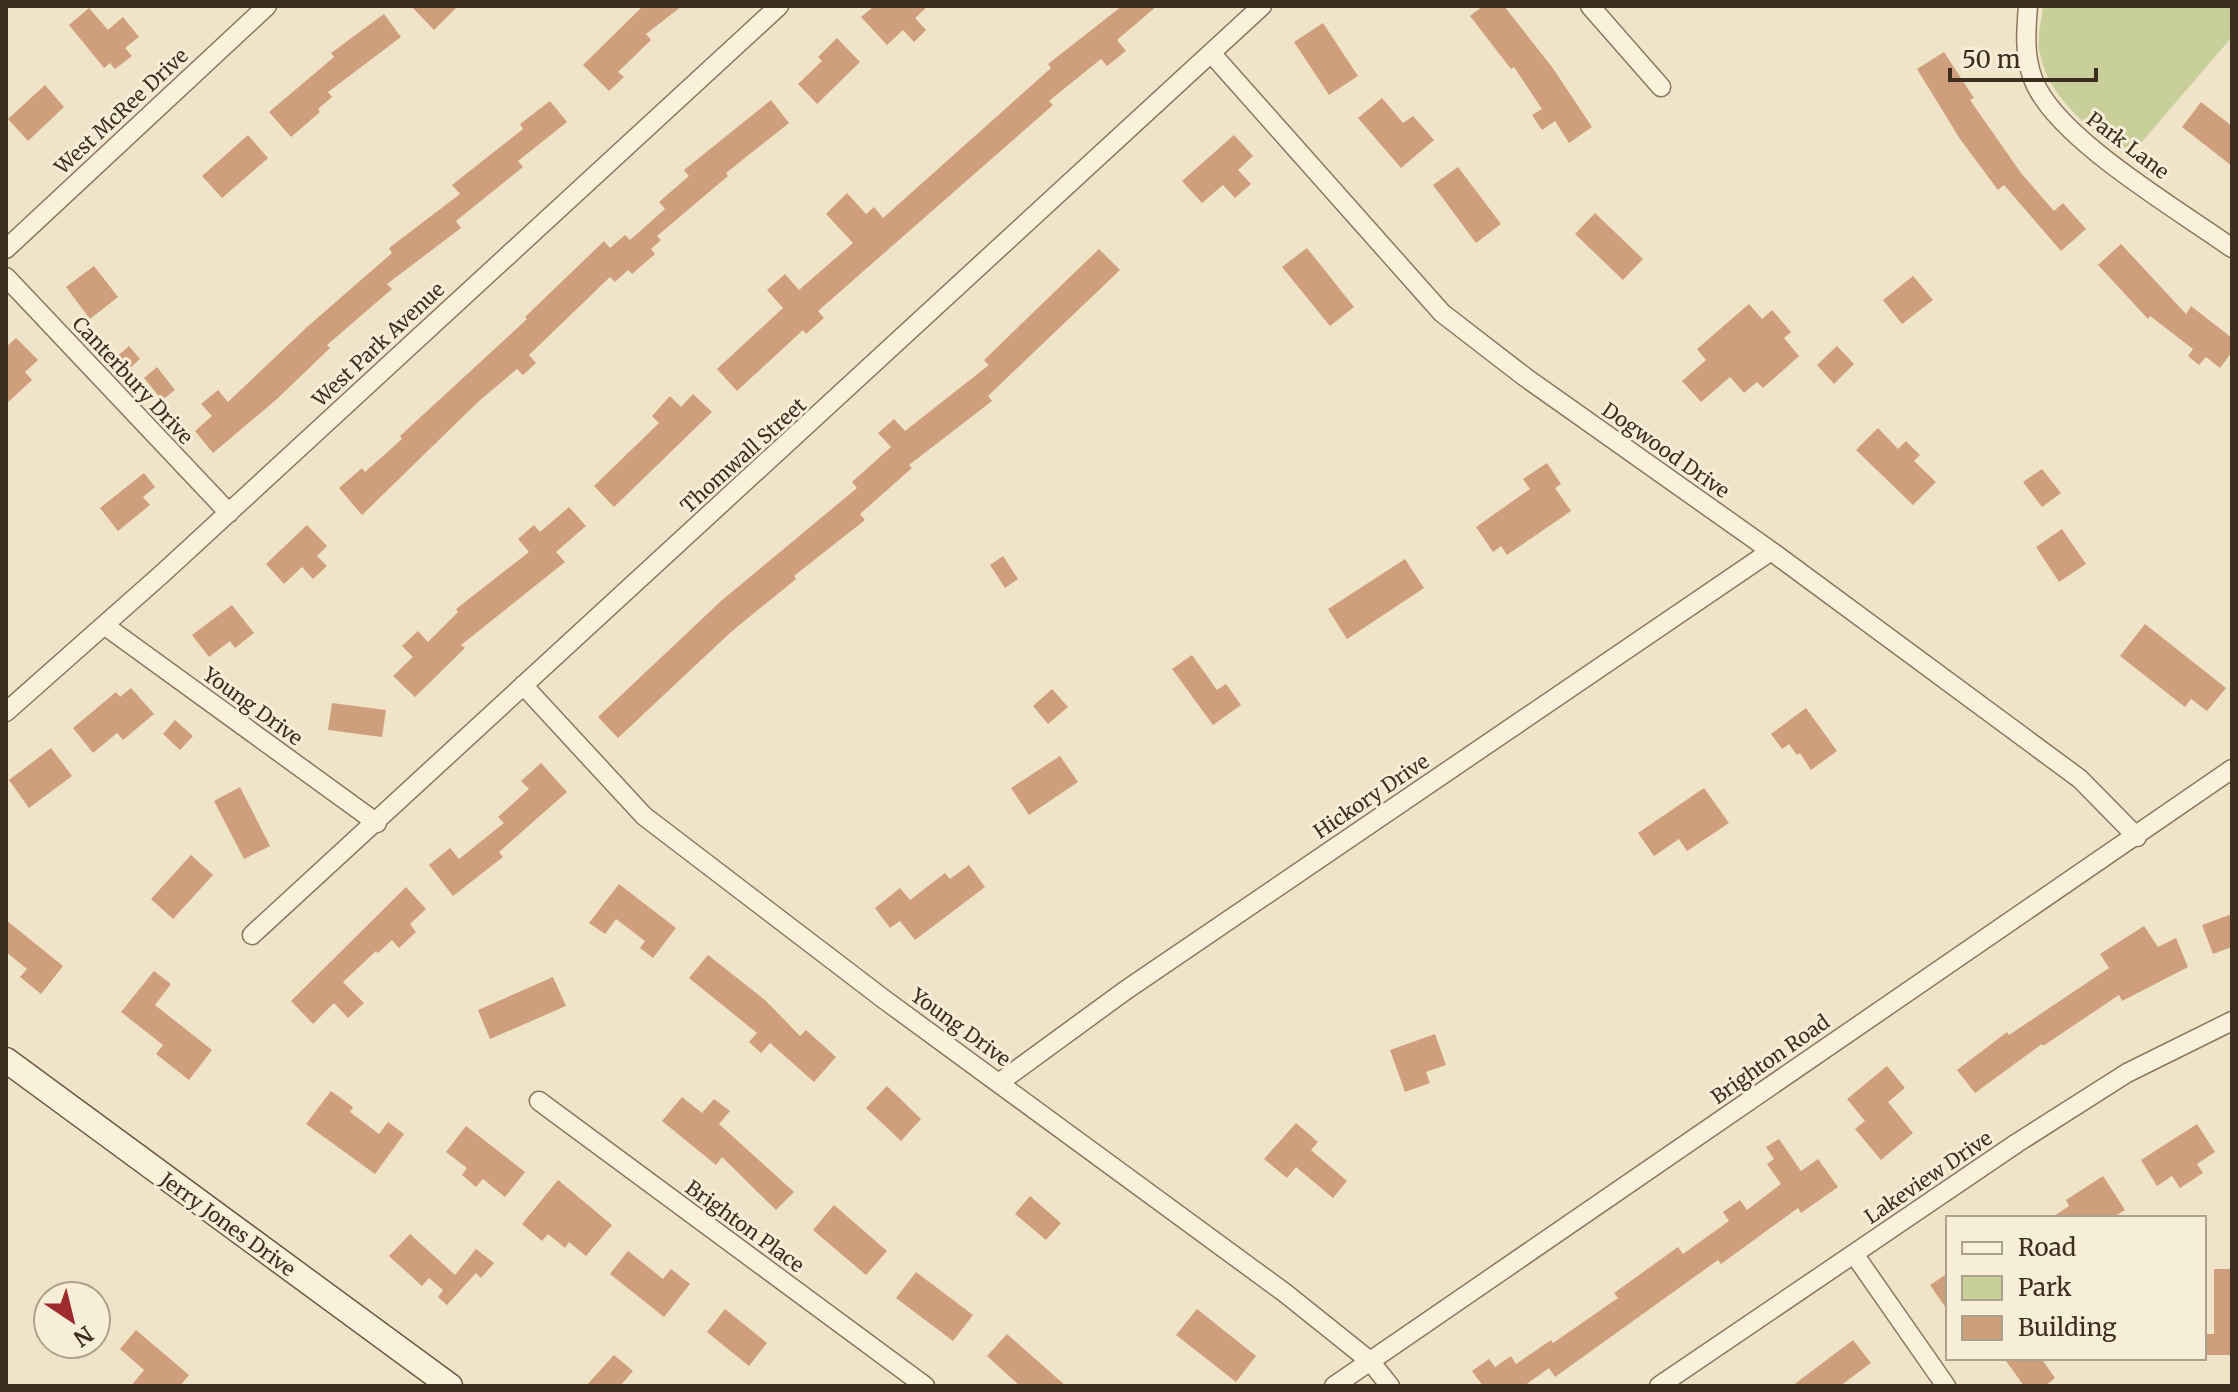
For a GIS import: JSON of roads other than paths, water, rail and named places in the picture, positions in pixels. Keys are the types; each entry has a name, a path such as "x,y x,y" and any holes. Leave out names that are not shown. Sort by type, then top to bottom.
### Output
{"main road":[{"name":"Jerry Jones Drive","path":"6,1060 450,1386"}],"street":[{"name":"West McRee Drive","path":"6,249 267,6"},
{"name":"West Park Avenue","path":"6,712 229,513 779,6"},
{"name":"Thomwall Street","path":"252,935 1262,6"},
{"path":"1590,6 1661,87"},
{"name":"Park Lane","path":"2028,6 2027,55 2033,79 2044,100 2071,131 2232,248"},
{"name":"Dogwood Drive","path":"1211,53 1442,313 1525,377 1771,551 2080,779 2137,837"},
{"name":"Canterbury Drive","path":"6,277 229,513"},
{"name":"Hickory Drive","path":"1000,1082 1126,990 1771,551"},
{"name":"Young Drive","path":"104,625 377,823"},
{"name":"Young Drive","path":"523,685 644,816 1285,1293 1370,1361 1390,1386"},
{"name":"Brighton Road","path":"1334,1386 2232,769"},
{"name":"Lakeview Drive","path":"1659,1386 2127,1073 2232,1021"},
{"name":"Brighton Place","path":"539,1101 925,1386"},
{"path":"1854,1254 1946,1386"}]}
